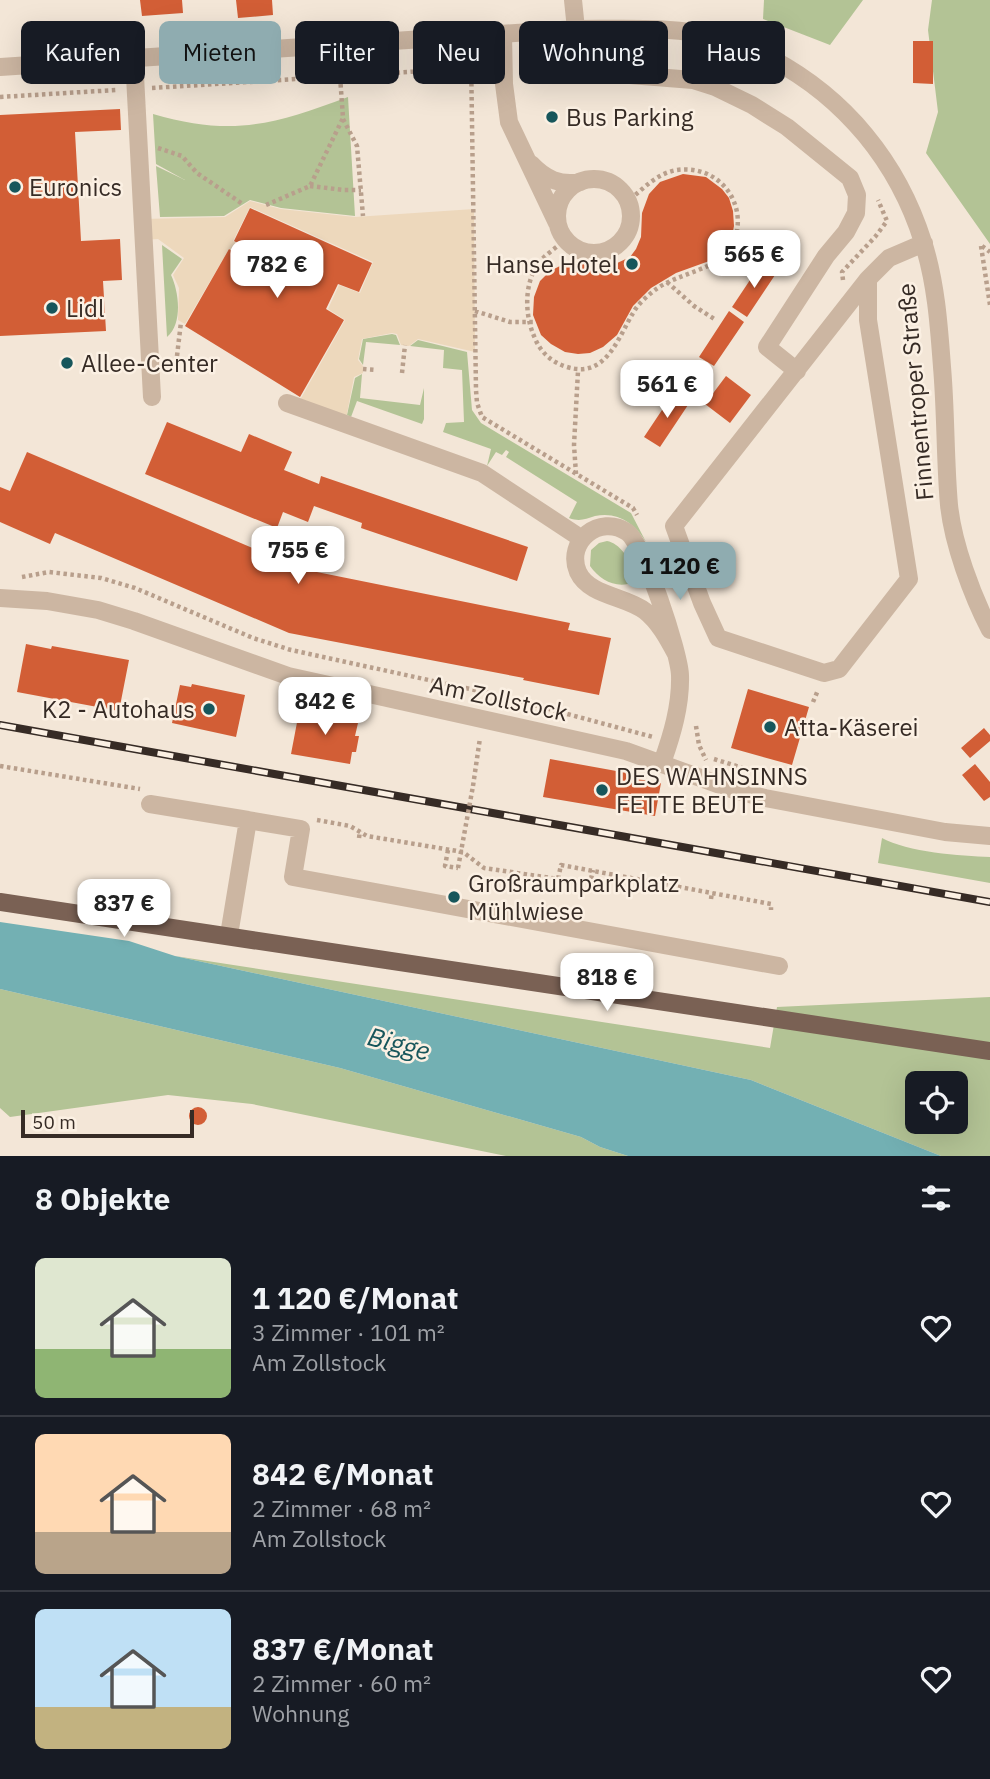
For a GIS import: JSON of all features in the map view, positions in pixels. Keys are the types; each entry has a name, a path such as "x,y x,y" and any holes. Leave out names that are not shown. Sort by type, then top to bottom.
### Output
{"main road":[{"path":"0,902 990,1051"}],"street":[{"path":"573,0 575,21"},
{"name":"Finnentroper Straße","path":"668,30 723,38 757,51 796,72 835,102 873,142 897,181 923,243 933,286 939,334 949,508 960,555 990,630"},
{"name":"Finnentroper Straße","path":"145,56 413,40"},
{"name":"Finnentroper Straße","path":"0,67 21,65"},
{"path":"668,78 693,80 715,87 752,105 787,127 850,178 857,195 856,213 846,233 826,256 767,347 797,371"},
{"path":"136,84 152,397"},
{"path":"505,84 506,109 511,128 523,155 563,233 584,251 608,250 626,235 631,212 628,201 612,183 601,180 565,183 550,180 523,155"},
{"path":"563,233 557,216 564,195 579,182 607,172"},
{"path":"868,279 868,320 909,579 839,668 824,673 718,638 674,526 868,279 889,258 923,243"},
{"path":"287,403 482,473 582,539"},
{"path":"662,763 679,696 680,675 676,654 636,542 617,527 600,526 587,533 576,552 578,572 586,583 645,611 658,624 676,654"},
{"path":"599,590 629,596 641,595 647,580 645,563"},
{"name":"Am Zollstock","path":"0,598 47,601 98,610 288,676 593,742 765,798 945,832 990,836"},
{"path":"149,797 248,820 301,829 293,877 779,966"},
{"path":"229,935 248,820"}],"path":[{"path":"0,97 295,79"},
{"path":"341,84 343,118 357,146 363,216"},
{"path":"472,84 476,390 482,417 633,508 638,517"},
{"path":"310,186 343,118"},
{"path":"139,147 161,148 182,156 197,173 244,205"},
{"path":"563,233 531,278 527,306 534,338 545,355 559,365 578,371 602,363 616,346 641,302 667,282 707,267 727,255 738,225 737,207 730,192 714,177 699,171 677,170 660,175 628,201"},
{"path":"266,205 310,186 361,190"},
{"path":"990,253 981,246 990,305"},
{"path":"727,255 747,273"},
{"path":"667,282 694,306 716,320"},
{"path":"475,311 510,322 532,322"},
{"path":"177,356 181,322"},
{"path":"402,373 405,345"},
{"path":"363,369 376,370"},
{"path":"576,475 574,445 578,371"},
{"path":"16,579 49,572 101,578 135,587 253,638 291,650 493,694 636,730 769,776"},
{"path":"448,850 445,866 458,868 484,720"},
{"path":"0,766 149,797"},
{"path":"310,819 350,826 367,836 463,852 484,868 558,878 561,865 771,904 771,910"},
{"path":"359,838 360,831"},
{"path":"591,879 593,870"},
{"path":"652,889 653,882"},
{"path":"710,899 712,892"}],"green space":[{"path":"764,0 863,0 830,45 785,28 785,21 763,19"},
{"path":"932,0 990,0 990,244 926,153 938,112 928,30"},
{"path":"348,97 355,216 281,208 250,200 224,216 160,217 156,166 185,180 156,164 153,114 207,125 252,125 297,115"},
{"path":"162,245 182,259 171,275 178,307 176,324 167,337"},
{"path":"396,335 400,345 366,342 363,365 359,359 363,339"},
{"path":"418,340 467,352 472,410 481,423 631,513 646,542 637,530 618,517 603,515 579,520 569,518 577,502 506,457 509,452 506,450 502,455 496,452 487,466 491,449 443,432 446,423 464,422 462,370 443,368 444,350 410,346"},
{"path":"362,374 360,398 420,405 424,388 422,424 357,401 351,417 347,415 355,378"},
{"path":"607,541 618,547 627,558 631,571 628,584 607,581 590,566 591,550 599,543"},
{"path":"882,838 920,850 990,857 990,883 878,863"},
{"path":"175,956 770,1048 777,1007 990,997 990,1156 941,1156 751,1080"},
{"path":"0,989 340,1068 581,1137 600,1147 628,1156 506,1156 252,1104 168,1095 10,1117 0,1108"}],"shaded area":[{"path":"250,201 281,209 355,217 474,209 475,352 418,339 409,346 401,345 397,334 392,333 362,339 358,360 363,366 363,373 354,377 345,424 296,407 345,320 328,309 339,285 360,293 373,262 250,207 233,241 248,249 246,260 229,249 185,324 178,320 179,288 173,275 184,258 158,239 144,240 143,219 225,217"}],"water":[{"name":"Bigge","path":"0,922 129,941 175,956 751,1080 941,1156 628,1156 600,1147 581,1137 340,1068 0,989"}],"building":[{"path":"140,0 182,0 183,13 142,16"},
{"path":"236,0 272,0 273,15 238,18"},
{"path":"913,41 933,41 933,84 913,83"},
{"path":"120,109 121,130 75,132 81,241 120,239 122,280 103,281 106,331 0,336 0,115"},
{"path":"683,174 706,177 729,198 734,226 724,250 712,260 676,273 651,288 633,306 617,335 603,347 590,353 578,354 565,352 551,344 541,335 533,315 534,297 540,281 550,271 566,263 584,261 613,265 630,257 641,237 642,213 649,194 660,182"},
{"path":"250,208 372,263 359,292 338,284 326,309 344,320 300,397 185,326 229,249 246,261 248,249 234,241"},
{"path":"762,262 777,272 747,317 732,307"},
{"path":"729,311 744,322 714,366 699,357"},
{"path":"726,376 751,395 730,423 705,404"},
{"path":"674,392 690,402 660,447 644,437"},
{"path":"167,422 241,452 249,434 292,452 284,470 319,484 321,476 528,547 517,581 361,528 362,523 314,506 308,522 283,512 277,528 145,474"},
{"path":"27,452 302,569 570,623 568,630 611,638 599,695 289,633 55,533 50,544 0,522 0,487 10,491"},
{"path":"26,644 129,660 119,711 17,692"},
{"name":"K2 - Autohaus","path":"192,684 245,695 236,737 172,723 180,685 191,687"},
{"name":"Atta-Käserei","path":"748,689 809,707 792,765 731,748"},
{"path":"310,708 329,711 328,717 358,723 356,752 352,752 350,764 291,754 299,712 309,714"},
{"path":"984,728 990,735 990,741 970,758 961,748"},
{"name":"DES WAHNSINNS FETTE BEUTE","path":"550,759 633,774 632,778 661,783 655,816 543,797"},
{"path":"975,764 990,782 990,797 984,801 962,775"},
{"path":"194,1107 202,1107 207,1116 205,1123 194,1125 189,1120 189,1112"}],"railway":[{"path":"0,725 990,902"}],"place":[{"name":"Bus Parking","path":"552,117"},
{"name":"Euronics","path":"15,187"},
{"name":"Hanse Hotel","path":"632,264"},
{"name":"Lidl","path":"52,308"},
{"name":"Allee-Center","path":"67,363"},
{"name":"K2 - Autohaus","path":"209,709"},
{"name":"Atta-Käserei","path":"770,727"},
{"name":"DES WAHNSINNS FETTE BEUTE","path":"602,790"},
{"name":"Großraumparkplatz Mühlwiese","path":"454,897"}]}
